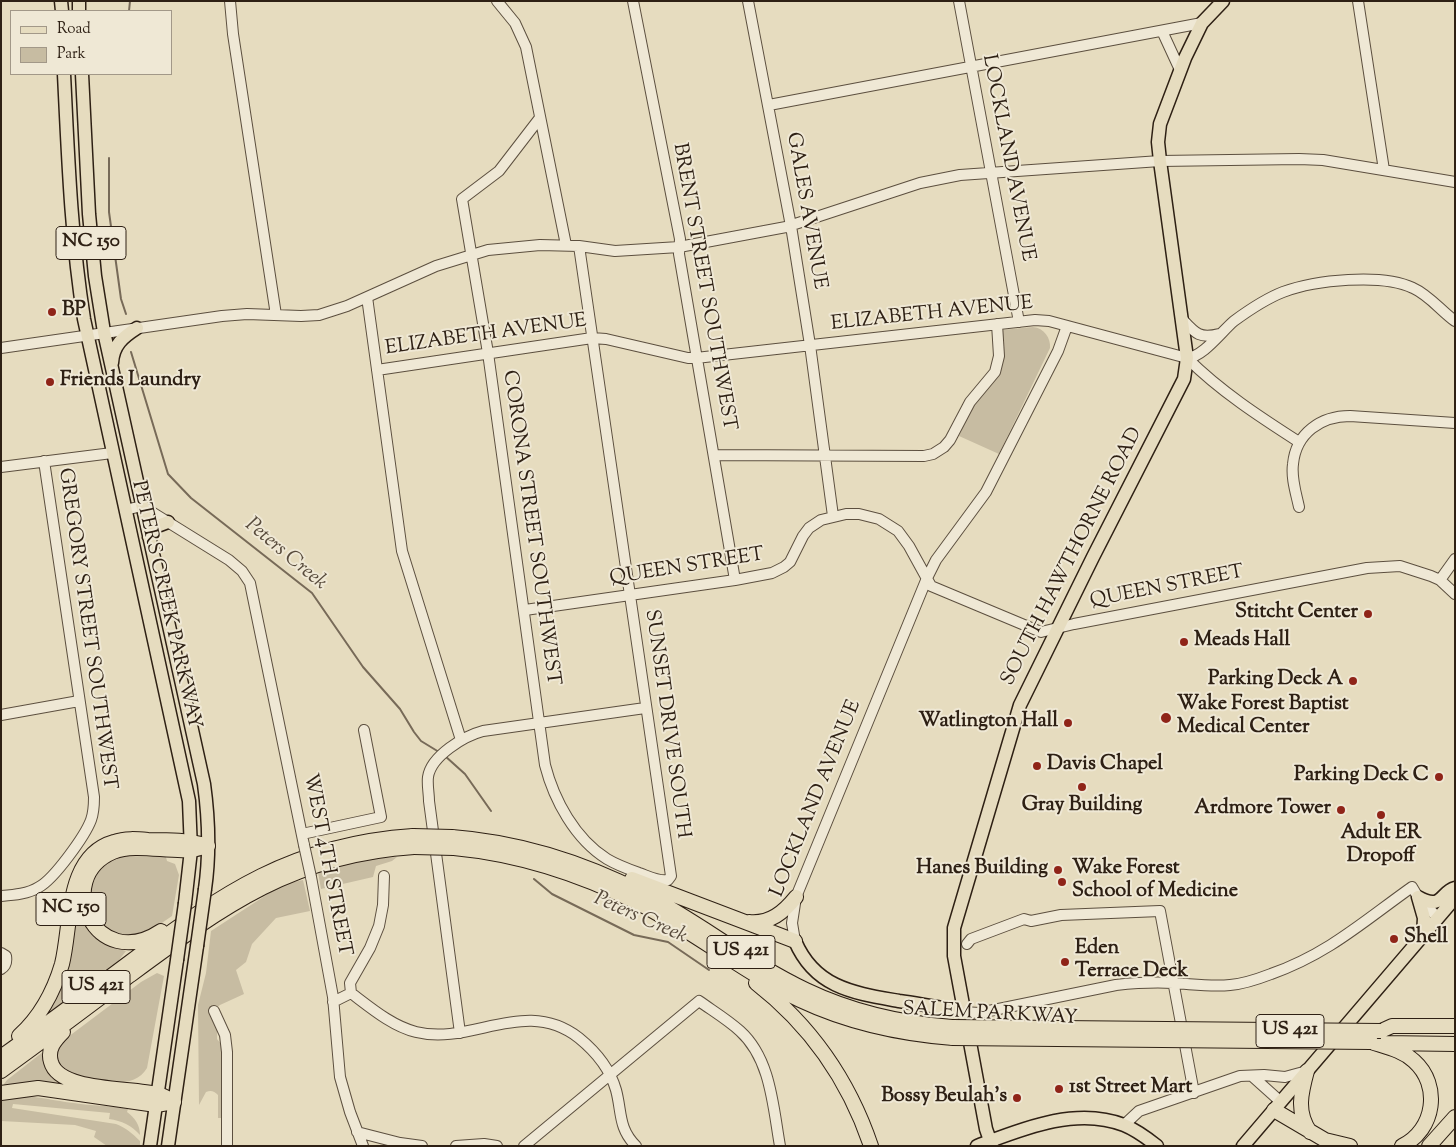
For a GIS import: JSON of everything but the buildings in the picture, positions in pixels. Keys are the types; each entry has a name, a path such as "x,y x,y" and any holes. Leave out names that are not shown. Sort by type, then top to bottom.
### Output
{"highway":[{"name":"NC 150","path":"1,1050 29,1026 44,1005 54,986 64,952 76,880 88,858 102,847 119,840 191,845"},
{"name":"SALEM PARKWAY","path":"1,1071 200,924 232,903 265,885 300,870 336,859 414,842"},
{"name":"SALEM PARKWAY","path":"453,842 552,868 588,880 639,904 782,990 836,1015 893,1031 1455,1044"},
{"name":"SALEM PARKWAY","path":"1,1057 190,918 243,884 296,860 353,843 500,843 537,852 592,870 644,894 689,919 788,981 823,998 858,1011 953,1033 1380,1031 1455,1033"},
{"path":"190,918 178,920 147,939 118,941 106,937 93,926 86,911 84,894 87,878 99,861 112,853 126,849 191,845 208,846"},
{"path":"537,852 555,851 571,856 795,941"},
{"path":"745,922 758,922 775,917 785,910 796,897"},
{"path":"711,946 718,957 776,999 815,1041 846,1087 872,1146"},
{"path":"82,1011 53,1044 50,1059 56,1071 64,1078 75,1082 174,1102"},
{"path":"1380,1031 1392,1026 1455,1026"},
{"path":"1371,1042 1407,1056 1422,1071 1429,1084 1431,1107 1426,1122 1418,1134 1402,1146"},
{"path":"1307,1071 1301,1091 1300,1105 1303,1119 1311,1133"},
{"path":"1,1092 38,1088 157,1099"},
{"path":"1278,1106 1311,1133 1324,1140 1350,1146"},
{"path":"1429,1146 1455,1117"}],"main road":[{"name":"SOUTH HAWTHORNE ROAD","path":"986,1144 953,947 954,928 990,811 1014,721 1026,691 1184,379 1187,358 1158,142 1160,124 1180,70 1202,23 1223,1"},
{"name":"PETERS CREEK PARKWAY","path":"64,75 76,258 88,335 186,788 191,845 185,903 150,1146"},
{"name":"PETERS CREEK PARKWAY","path":"82,75 85,154 92,248 104,332 204,784 207,813 208,846 205,889 168,1146"},
{"path":"68,155 85,154"},
{"path":"112,371 116,347 122,338 137,328"},
{"path":"149,537 155,526 168,522"},
{"path":"1415,892 1423,900 1438,901 1455,888"},
{"path":"1415,892 1424,918 1423,935"},
{"path":"1243,1146 1455,898"},
{"name":"LOCKLAND AVENUE","path":"795,941 802,957 814,970 820,976 839,987 870,996 964,1012"},
{"path":"986,1144 1026,1128 1066,1120 1098,1120 1124,1125 1135,1130 1157,1146"}],"street":[{"path":"230,1 233,34 276,316"},
{"path":"497,1 515,23 526,47 539,119 566,245"},
{"name":"BRENT STREET SOUTHWEST","path":"633,1 680,239 678,254 735,580"},
{"name":"GALES AVENUE","path":"748,1 791,226 810,345 833,516"},
{"name":"LOCKLAND AVENUE","path":"959,1 1019,322"},
{"path":"1358,1 1384,170"},
{"path":"769,105 1202,23"},
{"path":"1162,31 1180,70"},
{"name":"CORONA STREET SOUTHWEST","path":"539,119 499,171 462,199 488,353 541,723 545,764 558,803 584,839 606,858 620,866 649,877 664,881 668,880"},
{"path":"1,348 234,315 319,315 337,310 423,271 472,253 522,246 566,245 615,251 679,247 791,226 920,183 960,175 1160,161 1299,159 1324,160 1455,182"},
{"name":"SUNSET DRIVE SOUTH","path":"579,246 670,876 668,880"},
{"path":"1187,358 1194,357 1205,349 1220,334 1255,306 1284,291 1329,282 1351,280 1384,281 1412,287 1455,321"},
{"path":"367,297 402,551 461,740"},
{"path":"1182,318 1199,335 1207,337 1220,334"},
{"name":"ELIZABETH AVENUE","path":"377,370 592,338 606,339 688,358 696,358 1035,320 1049,321 1187,358"},
{"path":"714,455 924,456 933,454 944,447 950,440 970,402 995,372 999,356 997,324"},
{"name":"LOCKLAND AVENUE","path":"795,941 792,924 796,897 927,578 936,560 986,492 1050,367 1067,326"},
{"path":"1187,358 1202,373 1256,414 1299,442"},
{"path":"1299,507 1292,464 1299,442 1317,423 1338,416 1455,423"},
{"path":"1,467 112,453"},
{"name":"GREGORY STREET SOUTHWEST","path":"1,896 26,893 42,886 51,878 89,824 94,804 44,462"},
{"path":"125,510 142,506 168,522"},
{"name":"QUEEN STREET","path":"525,610 772,573 790,562 798,543 809,528 821,520 833,516 859,514 879,519 898,531 909,546 931,586 1041,632 1058,627 1367,568 1400,566 1440,580"},
{"name":"WEST 4TH STREET","path":"168,522 236,566 247,577 252,590 324,945 334,1002 336,1047 340,1077 350,1112 363,1146"},
{"path":"1455,559 1440,580 1455,594"},
{"path":"1,714 79,701"},
{"path":"460,1033 429,801 428,778 430,771 437,760 471,734 645,708"},
{"path":"302,834 381,818 364,730"},
{"path":"351,993 350,983 370,948 379,926 383,904 384,876"},
{"path":"964,1012 978,1013 1116,985 1173,983 1211,986 1233,985 1280,971 1321,952 1415,892 1438,918"},
{"path":"953,947 967,944 971,939 1018,921 1031,921 1061,914 1160,911 1194,1093"},
{"path":"1,953 6,956 7,961 5,967 1,970"},
{"path":"351,993 401,1027 417,1032 438,1035 460,1033 490,1025 516,1021 538,1021 553,1024 579,1038 595,1053 610,1074 616,1091 622,1126 636,1146"},
{"path":"334,1002 351,993"},
{"path":"524,1146 700,1001 740,1031 760,1057 772,1097 780,1146"},
{"path":"214,1011 225,1035 227,1052 227,1146"},
{"path":"1124,1125 1139,1112 1233,1078 1246,1075 1285,1077 1307,1071"},
{"path":"1252,1076 1278,1106"},
{"path":"357,1132 400,1143 422,1146"},
{"path":"456,1146 484,1144 497,1146"}],"green space":[{"path":"1033,327 1040,329 1046,334 1050,348 999,454 959,436 974,404 1002,362 1002,330"},
{"path":"124,856 166,857 167,861 175,864 179,875 172,916 153,929 128,936 113,935 104,930 90,907 90,892 95,877 102,866"},
{"path":"397,857 392,861 376,866 373,877 321,889 318,872 367,860"},
{"path":"303,880 310,911 276,918 252,944 246,962 236,970 244,994 220,1005 210,1013 217,1030 217,1039 223,1051 221,1118 218,1118 218,1095 211,1091 206,1092 199,1105 198,1005 206,973 211,931 274,890 285,884"},
{"path":"75,907 78,908 89,932 101,942 126,951 119,960 49,1013 44,1012"},
{"path":"157,973 164,976 147,1068 140,1076 131,1081 108,1082 84,1078 64,1071 56,1057 58,1047 64,1040 141,982"},
{"path":"48,1048 60,1079 58,1085 5,1087 4,1084 7,1080"},
{"path":"19,1096 128,1109 127,1112 135,1119 138,1125 140,1135 126,1124 109,1119 110,1113 13,1104 12,1108 116,1124 126,1129 140,1141 140,1146 107,1146 94,1137 96,1131 75,1125 1,1121 1,1099"}],"waterway":[{"name":"Peters Creek","path":"129,10 130,1"},
{"name":"Peters Creek","path":"109,158 109,212 121,299 126,314"},
{"name":"Peters Creek","path":"131,352 168,474 191,498 312,593 363,667 400,709 421,741 439,752"},
{"name":"Peters Creek","path":"445,756 465,774 491,811"},
{"name":"Peters Creek","path":"534,879 552,894 634,935 668,942 709,970"}],"place":[{"name":"BP","path":"52,312"},
{"name":"Friends Laundry","path":"50,382"},
{"name":"Stitcht Center","path":"1368,614"},
{"name":"Meads Hall","path":"1184,642"},
{"name":"Parking Deck A","path":"1353,681"},
{"name":"Wake Forest Baptist Medical Center","path":"1166,718"},
{"name":"Watlington Hall","path":"1068,723"},
{"name":"Davis Chapel","path":"1037,766"},
{"name":"Parking Deck C","path":"1439,777"},
{"name":"Gray Building","path":"1082,787"},
{"name":"Ardmore Tower","path":"1341,810"},
{"name":"Adult ER Dropoff","path":"1381,815"},
{"name":"Hanes Building","path":"1058,870"},
{"name":"Wake Forest School of Medicine","path":"1062,882"},
{"name":"Shell","path":"1394,939"},
{"name":"Eden Terrace Deck","path":"1065,962"},
{"name":"1st Street Mart","path":"1059,1089"},
{"name":"Bossy Beulah's","path":"1017,1098"}]}
